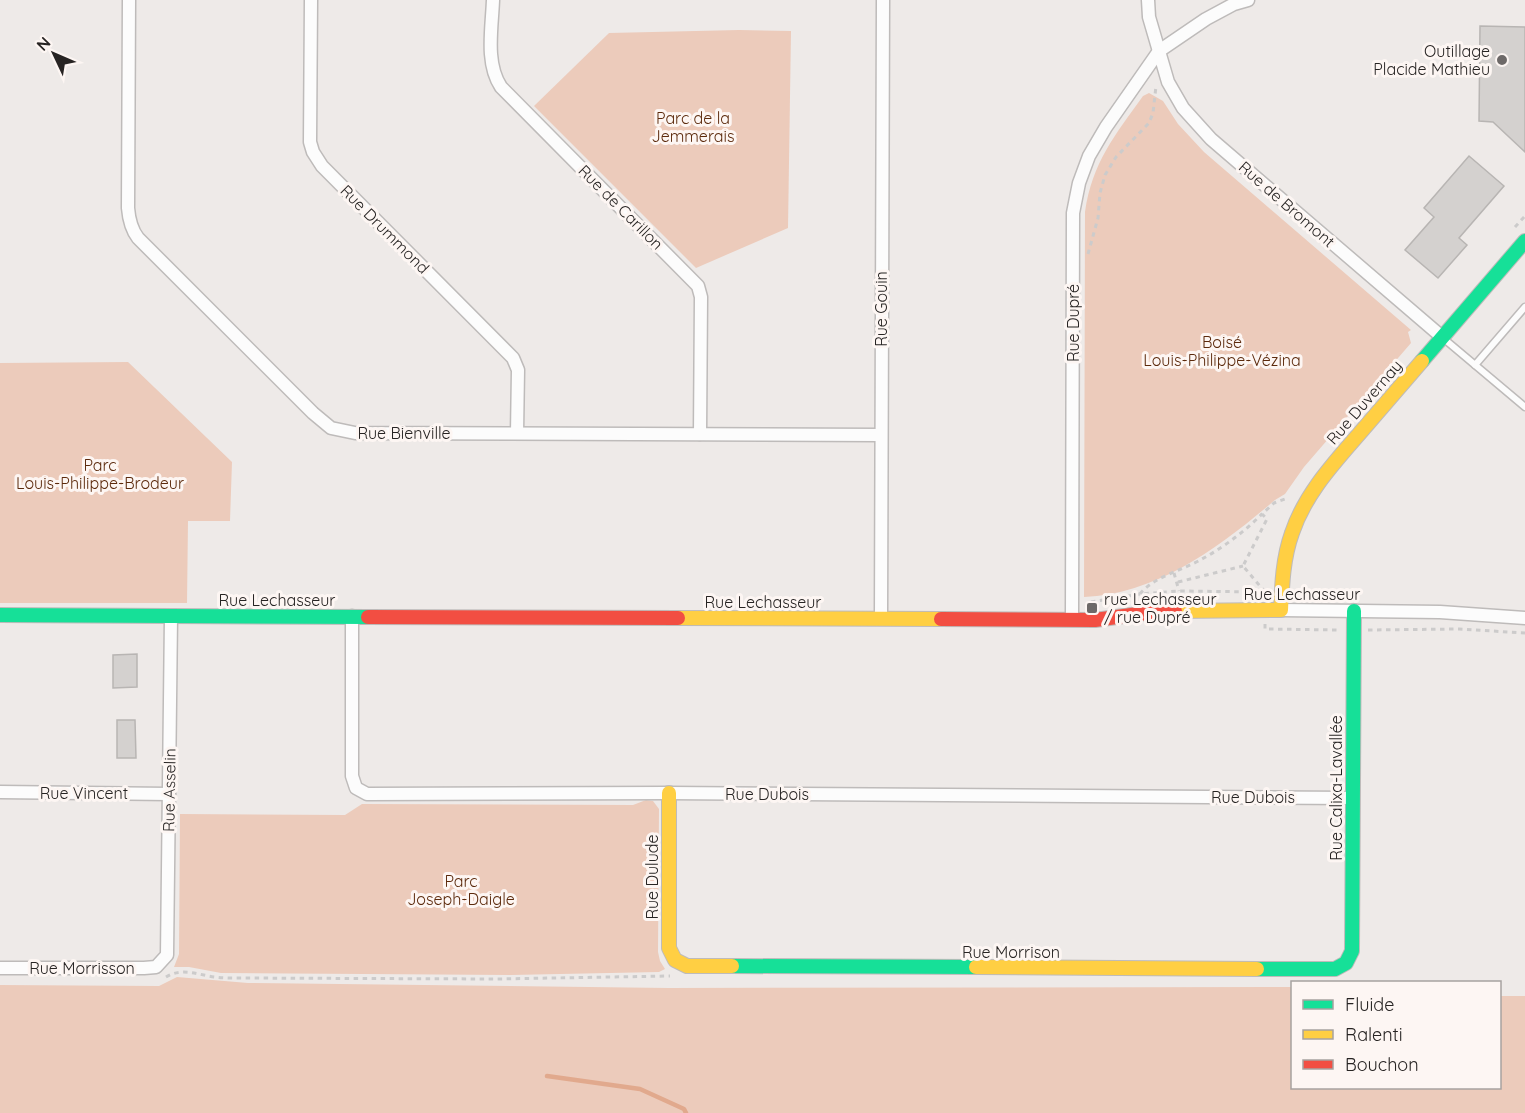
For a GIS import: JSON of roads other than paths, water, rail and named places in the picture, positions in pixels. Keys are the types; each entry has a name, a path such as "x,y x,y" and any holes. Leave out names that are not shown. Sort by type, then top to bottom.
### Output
{"street":[{"name":"Rue Bienville","path":"129,0 128,208 130,225 138,238 313,413 331,428 355,433 881,435"},
{"name":"Rue Drummond","path":"311,0 310,128 313,152 322,166 513,358 518,375 518,433"},
{"name":"Rue de Carillon","path":"492,0 492,65 501,87 698,286 701,297 700,434"},
{"name":"Rue Gouin","path":"881,618 883,0"},
{"path":"1148,0 1149,17 1159,51 1206,19 1234,4 1248,0"},
{"name":"Rue de Bromont","path":"1159,51 1168,82 1175,95 1183,108 1211,138 1442,337"},
{"name":"Rue Dupré","path":"1072,619 1073,213 1079,183 1089,156 1106,127 1159,51"},
{"name":"Rue Duvernay","path":"1281,610 1286,549 1303,504 1323,476 1525,241"},
{"name":"Rue Lechasseur","path":"0,615 1072,619 1116,618 1160,611 1281,610 1440,612 1525,618"},
{"name":"Rue Calixa-Lavallée","path":"1346,963 1352,951 1354,611"},
{"name":"Rue Dubois","path":"352,616 352,776 354,784 363,793 371,795 669,793 1352,798"},
{"name":"Rue Asselin","path":"162,962 169,947 171,617"},
{"name":"Rue Vincent","path":"0,792 169,794"},
{"name":"Rue Dulude","path":"669,793 669,944 670,953 675,960"},
{"name":"Rue Morrison","path":"675,960 691,967 870,968 1330,970 1346,963"},
{"name":"Rue Morrisson","path":"0,968 134,969 152,968 162,962"}],"lane":[{"path":"1475,365 1525,307"},
{"path":"1442,337 1525,407"}],"waterway":[{"path":"547,1076 640,1089 684,1109 686,1113"}],"place":[{"name":"Outillage Placide Mathieu","path":"1502,60"},
{"name":"rue Lechasseur / rue Dupré","path":"1092,608"}],"park label":[{"name":"Parc de la Jemmerais","path":"693,127"},
{"name":"Boisé Louis-Philippe-Vézina","path":"1222,351"},
{"name":"Parc Louis-Philippe-Brodeur","path":"100,474"},
{"name":"Parc Joseph-Daigle","path":"461,890"}]}
